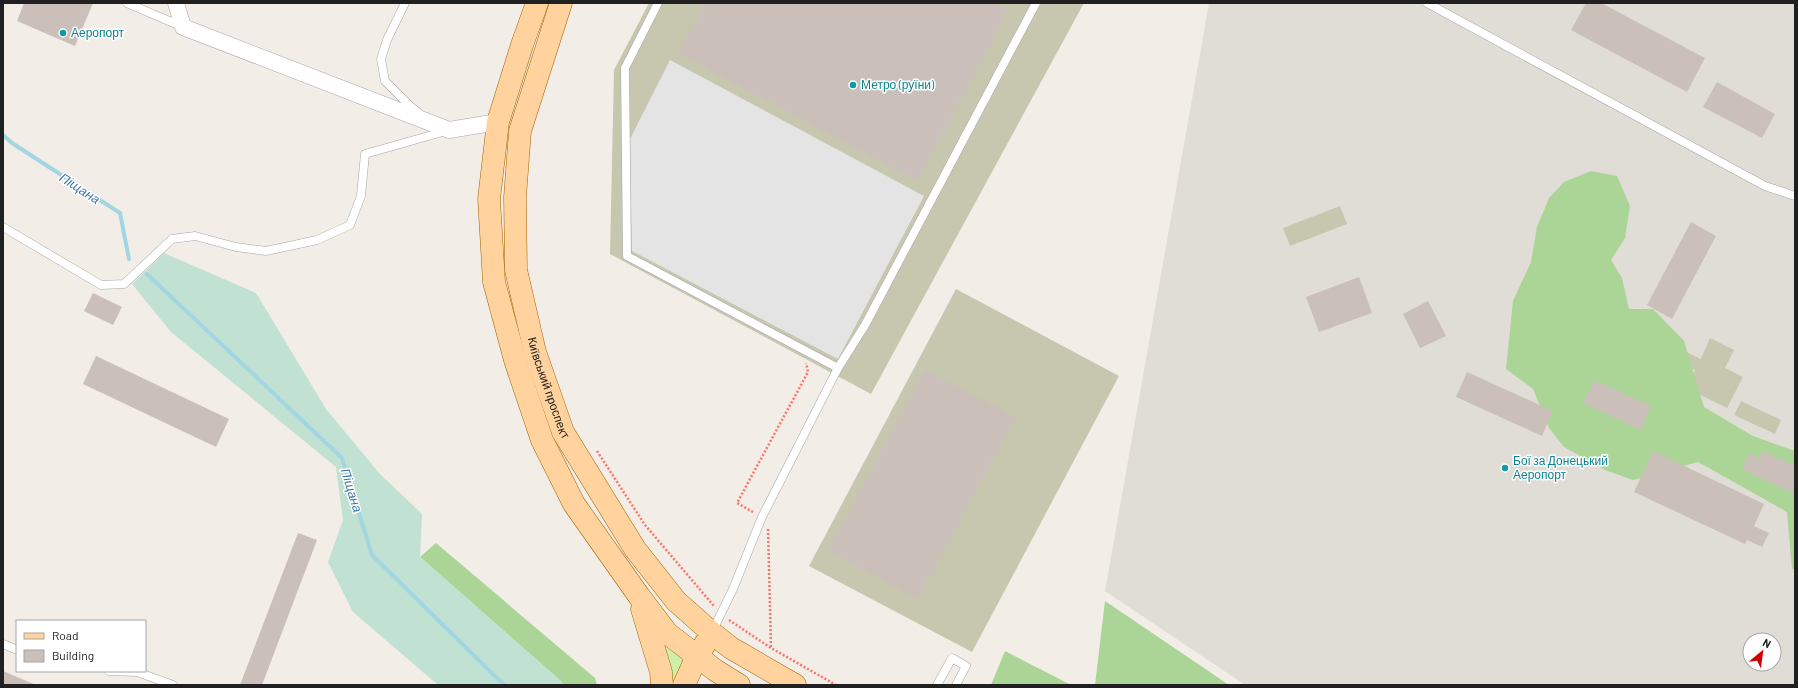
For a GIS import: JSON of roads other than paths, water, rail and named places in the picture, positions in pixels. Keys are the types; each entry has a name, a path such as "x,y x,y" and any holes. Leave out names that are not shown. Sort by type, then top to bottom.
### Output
{"main road":[{"name":"Київський проспект","path":"537,3 498,122 489,199 494,282 515,360 542,440 574,504 667,633 739,685"},
{"name":"Київський проспект","path":"561,3 520,131 515,197 516,270 535,352 563,432 635,549 676,601 716,623 731,648 795,685"},
{"path":"574,504 598,488"},
{"path":"639,596 661,672 662,685"},
{"path":"684,685 697,656 716,623"}],"street":[{"path":"176,3 183,27 449,130 498,122"}],"lane":[{"path":"128,3 183,27"},
{"path":"405,3 387,40 381,59 385,81 411,107 449,130"},
{"path":"658,3 625,68 627,256 838,368"},
{"path":"716,623 762,517 838,368 868,319 1036,3"},
{"path":"1426,3 1765,186 1795,196"},
{"path":"3,227 101,285 124,284 172,239 195,236 236,247 266,251 317,240 350,225 362,196 366,154 449,130"},
{"path":"3,644 16,650"},
{"path":"938,685 952,658 966,666 956,685"},
{"path":"137,672 173,685"}],"waterway":[{"name":"Піщана","path":"3,135 12,143 120,213 129,259"},
{"name":"Піщана","path":"147,274 342,458 372,555 504,685"}],"place":[{"name":"Аеропорт","path":"63,33"},
{"name":"Метро (руїни)","path":"853,85"},
{"name":"Бої за Донецький Аеропорт","path":"1505,468"}]}
